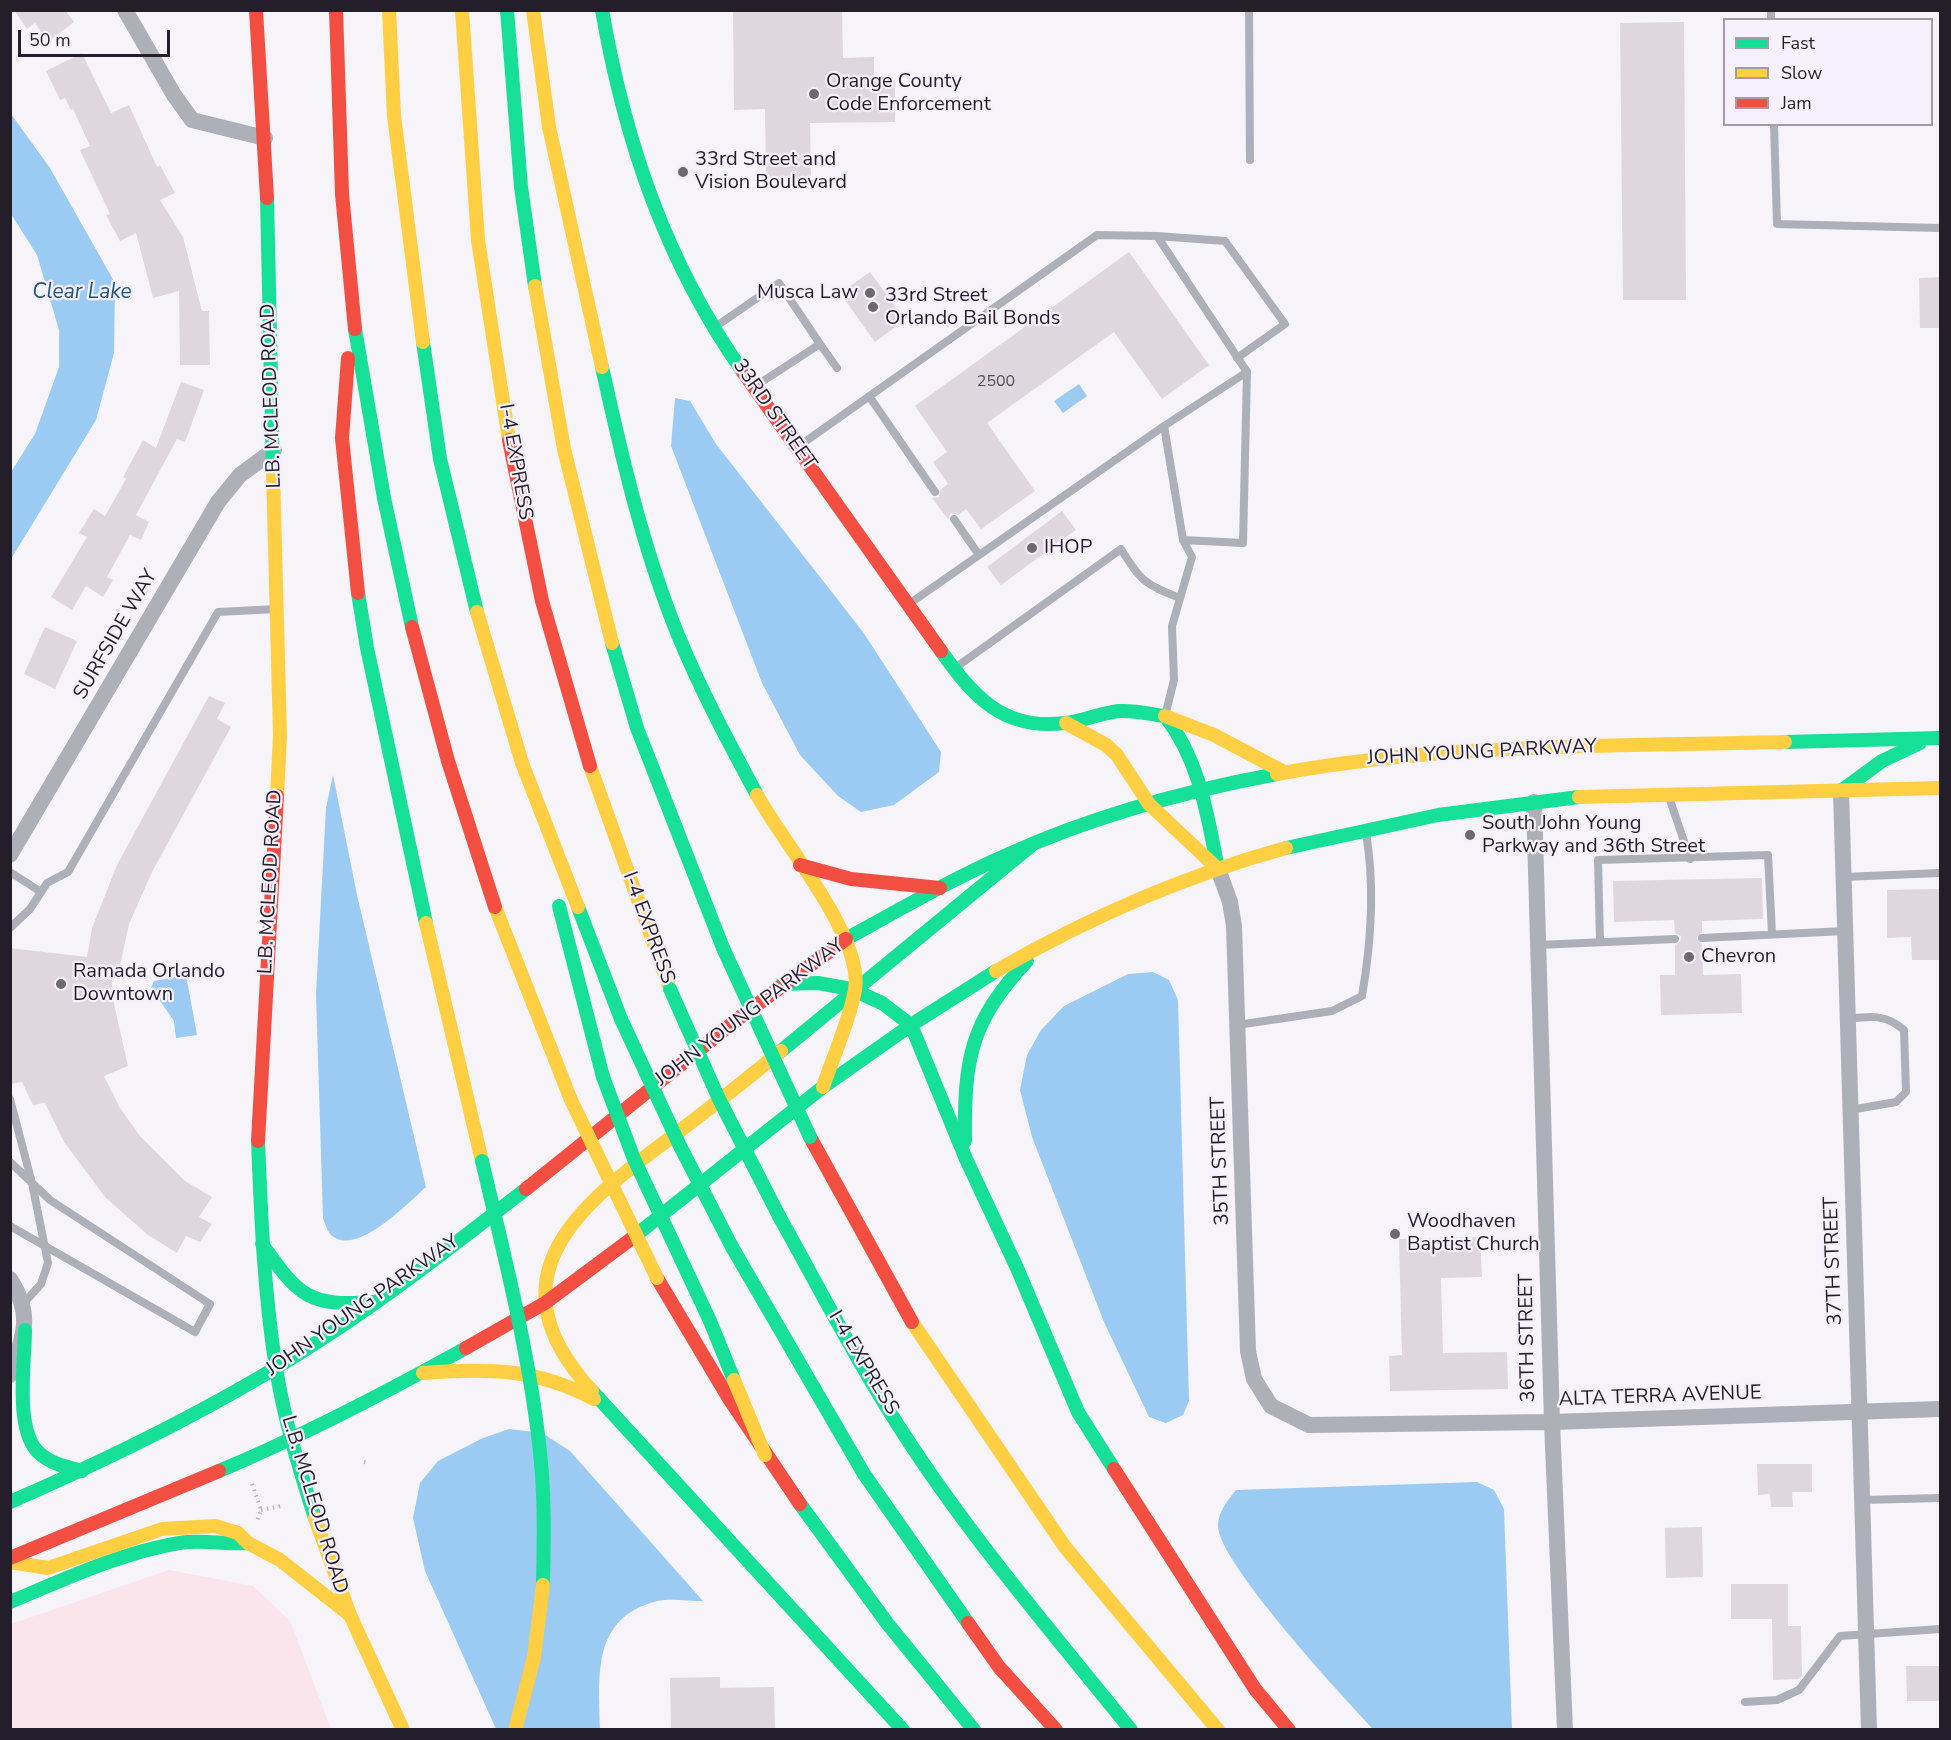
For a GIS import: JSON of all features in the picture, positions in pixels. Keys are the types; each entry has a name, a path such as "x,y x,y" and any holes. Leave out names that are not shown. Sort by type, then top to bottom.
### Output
{"main road":[{"name":"L.B. MCLEOD ROAD","path":"256,10 265,138 280,735 258,1127 262,1245 276,1368 291,1441 324,1547 350,1615 403,1730"},
{"path":"336,10 344,207 351,304 396,568 435,724 475,852 511,952 571,1100 657,1278 765,1455 847,1571 974,1730"},
{"path":"388,10 394,116 440,459 472,595 522,763 603,1077 634,1160 706,1311 765,1455"},
{"name":"I-4 EXPRESS","path":"462,10 470,146 482,272 515,473 543,602 580,737 670,989 719,1099 779,1216 865,1368 930,1473 1008,1578 1131,1730"},
{"path":"507,10 517,153 530,264 543,350 573,495 631,710 723,948 810,1137 929,1351 1065,1547 1218,1730"},
{"path":"533,10 549,127 621,453 649,554 678,634 714,716 762,804 834,915 846,939 852,962 855,989 823,1087"},
{"name":"33RD STREET","path":"602,10 615,80 654,207 684,277 754,387 964,683 990,708 1010,719 1035,725 1066,723 1121,711 1165,716 1214,735 1284,772"},
{"path":"351,304 342,438 355,571 385,744 533,1390 545,1493 545,1560 540,1615 515,1730"},
{"path":"1165,716 1178,730 1187,746 1202,791 1218,869"},
{"path":"1066,723 1106,745 1117,755 1149,804 1218,869"},
{"path":"1840,791 1882,761 1935,738"},
{"name":"JOHN YOUNG PARKWAY","path":"10,1502 82,1472 177,1426 276,1368 424,1268 782,984 846,939 940,888 1033,844 1149,804 1202,791 1284,772 1402,755 1476,749 1935,738"},
{"path":"522,763 621,1018 679,1144 732,1247 864,1474 999,1666 1056,1730"},
{"path":"10,1560 291,1441 423,1373 545,1303 661,1216 823,1087 911,1025 1044,941 1114,909 1218,869 1302,844 1467,810 1595,796 1941,788"},
{"path":"903,1730 609,1409 565,1356 554,1335 545,1303 545,1279 553,1251 572,1222 592,1200 728,1095 1033,844"},
{"path":"800,865 823,874 857,882 940,888"},
{"path":"966,1159 964,1097 968,1059 975,1034 991,1001 1044,941"},
{"path":"782,984 806,980 831,982 855,989 895,1009 911,1025 966,1159 1017,1268 1078,1412 1255,1689 1289,1730"},
{"path":"262,1245 289,1280 305,1295 327,1303 374,1302"},
{"path":"25,1330 23,1425 29,1442 43,1457 57,1465 82,1472"},
{"path":"423,1373 489,1367 522,1370 559,1381 609,1409"},
{"path":"10,1560 48,1568 162,1529 181,1526 215,1526 238,1533 248,1543 290,1568 350,1615"},
{"path":"10,1602 86,1572 165,1546 209,1542 248,1543"}],"street":[{"path":"125,10 174,95 192,120 265,138"},
{"name":"SURFSIDE WAY","path":"10,855 218,502 240,475 274,450"},
{"name":"37TH STREET","path":"1840,791 1869,1730"},
{"name":"36TH STREET","path":"1534,802 1551,1422 1565,1730"},
{"name":"35TH STREET","path":"1218,869 1230,902 1234,926 1248,1351 1254,1379 1271,1406 1309,1425"},
{"path":"10,1279 23,1304 25,1330 10,1375"},
{"name":"ALTA TERRA AVENUE","path":"1309,1425 1551,1422 1941,1409"}],"lane":[{"path":"1249,10 1250,160"},
{"path":"1774,126 1777,224 1941,228"},
{"path":"796,447 1097,235 1157,236 1225,241 1285,324 1237,358"},
{"path":"1157,236 1246,372 1243,543 1183,540"},
{"path":"714,327 779,283 837,368"},
{"path":"754,387 820,344"},
{"path":"908,604 1164,426 1246,372"},
{"path":"869,396 935,492"},
{"path":"1164,426 1183,540 1192,557 1172,626 1174,680 1165,716"},
{"path":"954,519 979,555"},
{"path":"954,669 1121,549 1139,577 1149,585 1180,598"},
{"path":"10,928 30,909 46,883 69,872 218,612 277,609"},
{"path":"1668,794 1690,859"},
{"path":"1238,1025 1332,1011 1362,996 1369,959 1370,856 1365,830"},
{"path":"1600,942 1598,860 1768,855 1772,934"},
{"path":"10,872 41,892"},
{"path":"1843,877 1941,873"},
{"path":"1702,938 1845,931"},
{"path":"1539,945 1675,939"},
{"path":"1848,1019 1875,1016 1894,1021 1904,1030 1906,1092 1896,1102 1850,1110"},
{"path":"10,1099 32,1183 45,1246 47,1273 41,1284 23,1304"},
{"path":"10,1162 50,1200 210,1304 195,1332 10,1226"},
{"path":"1862,1500 1941,1498"},
{"path":"1745,1702 1789,1697 1813,1674 1840,1636 1941,1629"}],"path":[{"path":"252,1484 261,1510 255,1528"},
{"path":"261,1510 281,1506"}],"shaded area":[{"path":"169,1570 253,1586 290,1621 331,1729 11,1729 11,1624"}],"water":[{"name":"Clear Lake","path":"11,114 50,168 115,283 114,353 96,420 11,559 11,472 35,434 59,367 59,330 37,255 11,214"},
{"path":"1079,384 1087,396 1063,413 1054,401"},
{"path":"675,398 690,401 716,444 863,632 941,752 939,772 894,805 861,812 838,796 800,755 762,683 671,446"},
{"path":"333,775 357,895 426,1187 381,1226 354,1239 342,1240 331,1235 323,1218 316,994 326,808"},
{"path":"1153,972 1169,980 1178,1000 1189,1401 1183,1415 1166,1423 1149,1417 1104,1322 1032,1137 1020,1090 1027,1055 1041,1030 1064,1006 1128,974"},
{"path":"186,975 197,1035 176,1038 174,1021 151,988 154,981"},
{"path":"509,1429 542,1433 570,1451 703,1601 657,1601 636,1609 620,1621 610,1635 603,1652 599,1689 600,1729 496,1729 425,1571 413,1518 420,1483 438,1461 483,1438"},
{"path":"1477,1482 1494,1490 1504,1509 1512,1729 1373,1729 1285,1629 1238,1569 1223,1544 1218,1526 1221,1511 1236,1490"}],"building":[{"path":"14,10 65,10 74,22 48,42 35,23 27,29"},
{"name":"Orange County Code Enforcement","path":"733,10 842,10 843,58 874,57 874,75 889,75 889,80 895,80 895,122 810,123 811,177 799,177 800,180 766,181 765,109 734,110"},
{"path":"1684,22 1686,300 1623,300 1620,23"},
{"path":"82,53 111,113 129,105 157,167 160,165 175,193 160,200 183,237 202,311 209,311 210,365 180,365 179,291 153,298 136,233 120,241 106,215 110,214 80,150 90,146 73,109 71,110 65,98 60,100 46,71"},
{"path":"1129,252 1209,365 1162,399 1114,332 987,423 1035,491 981,529 966,509 958,515 951,513 948,519 932,498 939,497 941,489 948,484 933,462 947,452 915,406"},
{"name":"33rd Street Orlando Bail Bonds","path":"870,272 905,320 875,342 840,293"},
{"path":"1941,277 1941,328 1920,328 1919,278"},
{"path":"181,382 204,390 185,442 177,439 136,515 149,522 141,540 130,535 107,577 113,580 103,597 86,586 72,610 51,597 87,537 79,533 94,509 105,516 126,479 123,477 143,440 156,448"},
{"name":"IHOP","path":"1062,511 1076,530 1001,585 987,567"},
{"path":"45,627 77,641 55,689 24,674"},
{"name":"Ramada Orlando Downtown","path":"209,696 225,703 217,719 231,727 152,872 129,924 119,970 112,972 112,995 128,1066 104,1076 120,1108 140,1136 185,1181 212,1197 199,1217 212,1224 200,1242 186,1236 177,1253 148,1235 105,1197 64,1142 45,1103 33,1105 22,1082 10,1084 10,948 87,957 92,928 117,865"},
{"name":"Chevron","path":"1762,878 1763,919 1702,921 1702,932 1696,938 1702,944 1703,975 1741,974 1742,1013 1661,1015 1660,975 1675,975 1675,945 1680,942 1681,936 1675,933 1674,920 1614,922 1613,881"},
{"path":"1941,889 1941,960 1912,960 1911,937 1887,938 1887,890"},
{"path":"1480,1237 1482,1277 1441,1278 1443,1353 1507,1352 1508,1389 1390,1391 1389,1356 1402,1355 1399,1239"},
{"path":"1757,1464 1812,1464 1812,1492 1792,1492 1793,1507 1771,1507 1770,1494 1758,1495"},
{"path":"1702,1527 1703,1577 1666,1578 1665,1528"},
{"path":"1731,1584 1788,1584 1788,1626 1801,1626 1802,1676 1799,1679 1773,1680 1772,1619 1731,1619"},
{"path":"1906,1666 1941,1666 1941,1701 1907,1701"},
{"path":"720,1677 720,1688 774,1687 775,1730 671,1730 670,1678"}],"traffic: fast":[{"path":"507,10 521,187 535,286"},
{"path":"602,10 623,107 652,200 692,288 716,331 743,372"},
{"path":"267,198 273,472"},
{"path":"355,329 384,498 412,627"},
{"path":"423,342 440,459 477,612"},
{"path":"602,367 634,503 654,570 696,676 757,795"},
{"path":"358,593 367,648 426,923"},
{"path":"612,643 637,728 723,948"},
{"path":"941,651 978,696 1007,716 1024,721 1043,724 1065,723 1119,711 1165,716 1177,733 1194,770 1206,808 1218,869"},
{"path":"1785,742 1940,738"},
{"path":"1841,791 1882,761 1920,743"},
{"path":"846,939 966,874 1073,828 1140,806 1208,788 1277,774"},
{"path":"1286,848 1438,815 1579,797"},
{"path":"781,1051 1033,844"},
{"path":"559,906 603,1077"},
{"path":"578,907 621,1019"},
{"path":"723,948 810,1137"},
{"path":"965,1141 966,1087 974,1043 993,1003 1027,961"},
{"path":"631,1239 823,1087 911,1025 996,971"},
{"path":"782,984 818,983 851,989 882,1003 911,1025 966,1159 1017,1268 1078,1412 1114,1469"},
{"path":"670,989 719,1099 779,1216"},
{"path":"621,1019 679,1144 732,1247"},
{"path":"603,1077 634,1159 710,1321 734,1380"},
{"path":"258,1141 266,1283 276,1368 288,1425 315,1518"},
{"path":"482,1161 529,1372 542,1479 543,1585"},
{"path":"10,1502 173,1425 290,1359 379,1300 526,1189"},
{"path":"779,1216 876,1389 936,1482 1018,1590 1131,1730"},
{"path":"262,1244 286,1276 296,1287 307,1294 319,1300 334,1302 374,1302"},
{"path":"732,1247 864,1474 968,1623"},
{"path":"25,1330 23,1395 26,1429 31,1442 39,1453 49,1460 82,1471"},
{"path":"219,1471 344,1413 466,1348"},
{"path":"592,1391 903,1730"},
{"path":"800,1504 887,1623 974,1730"},
{"path":"10,1602 93,1568 157,1547 188,1542 248,1543"}],"traffic: slow":[{"path":"389,10 394,116 423,342"},
{"path":"462,10 478,240 509,440"},
{"path":"533,10 549,127 602,367"},
{"path":"535,286 564,449 612,643"},
{"path":"273,472 280,735 277,796"},
{"path":"477,612 522,763 578,907"},
{"path":"1165,716 1214,735 1284,772"},
{"path":"1066,723 1106,745 1117,755 1149,804 1218,869"},
{"path":"1277,774 1403,756 1467,751 1785,742"},
{"path":"590,766 670,989"},
{"path":"1579,797 1940,788"},
{"path":"757,795 835,918 847,944 854,968 855,990 852,1002 823,1087"},
{"path":"996,971 1066,933 1137,900 1210,872 1286,848"},
{"path":"495,907 571,1100"},
{"path":"426,923 482,1161"},
{"path":"592,1391 561,1350 547,1313 547,1278 558,1247 578,1217 606,1189 781,1051"},
{"path":"571,1100 657,1278"},
{"path":"912,1322 1065,1547 1218,1730"},
{"path":"423,1373 490,1371 531,1376 552,1381 594,1399"},
{"path":"734,1380 765,1455"},
{"path":"315,1518 350,1615 403,1730"},
{"path":"10,1562 48,1568 162,1529 215,1526 238,1533 248,1543 280,1560 350,1615"},
{"path":"515,1730 534,1657 543,1585"}],"traffic: jam":[{"path":"256,10 267,198"},
{"path":"336,10 342,194 355,329"},
{"path":"348,358 342,438 358,593"},
{"path":"743,372 941,651"},
{"path":"509,440 542,601 590,766"},
{"path":"412,627 448,761 495,907"},
{"path":"258,1141 277,796"},
{"path":"800,865 851,879 940,888"},
{"path":"526,1189 739,1018 846,939"},
{"path":"810,1137 912,1322"},
{"path":"466,1348 545,1303 631,1239"},
{"path":"657,1278 728,1397 800,1504"},
{"path":"1114,1469 1255,1689 1289,1730"},
{"path":"10,1558 219,1471"},
{"path":"968,1623 999,1667 1056,1730"}],"place":[{"name":"Orange County Code Enforcement","path":"814,94"},
{"name":"33rd Street and Vision Boulevard","path":"683,172"},
{"name":"Musca Law","path":"870,293"},
{"name":"33rd Street Orlando Bail Bonds","path":"873,307"},
{"name":"IHOP","path":"1032,548"},
{"name":"South John Young Parkway and 36th Street","path":"1470,835"},
{"name":"Chevron","path":"1689,957"},
{"name":"Ramada Orlando Downtown","path":"61,984"},
{"name":"Woodhaven Baptist Church","path":"1395,1234"}]}
